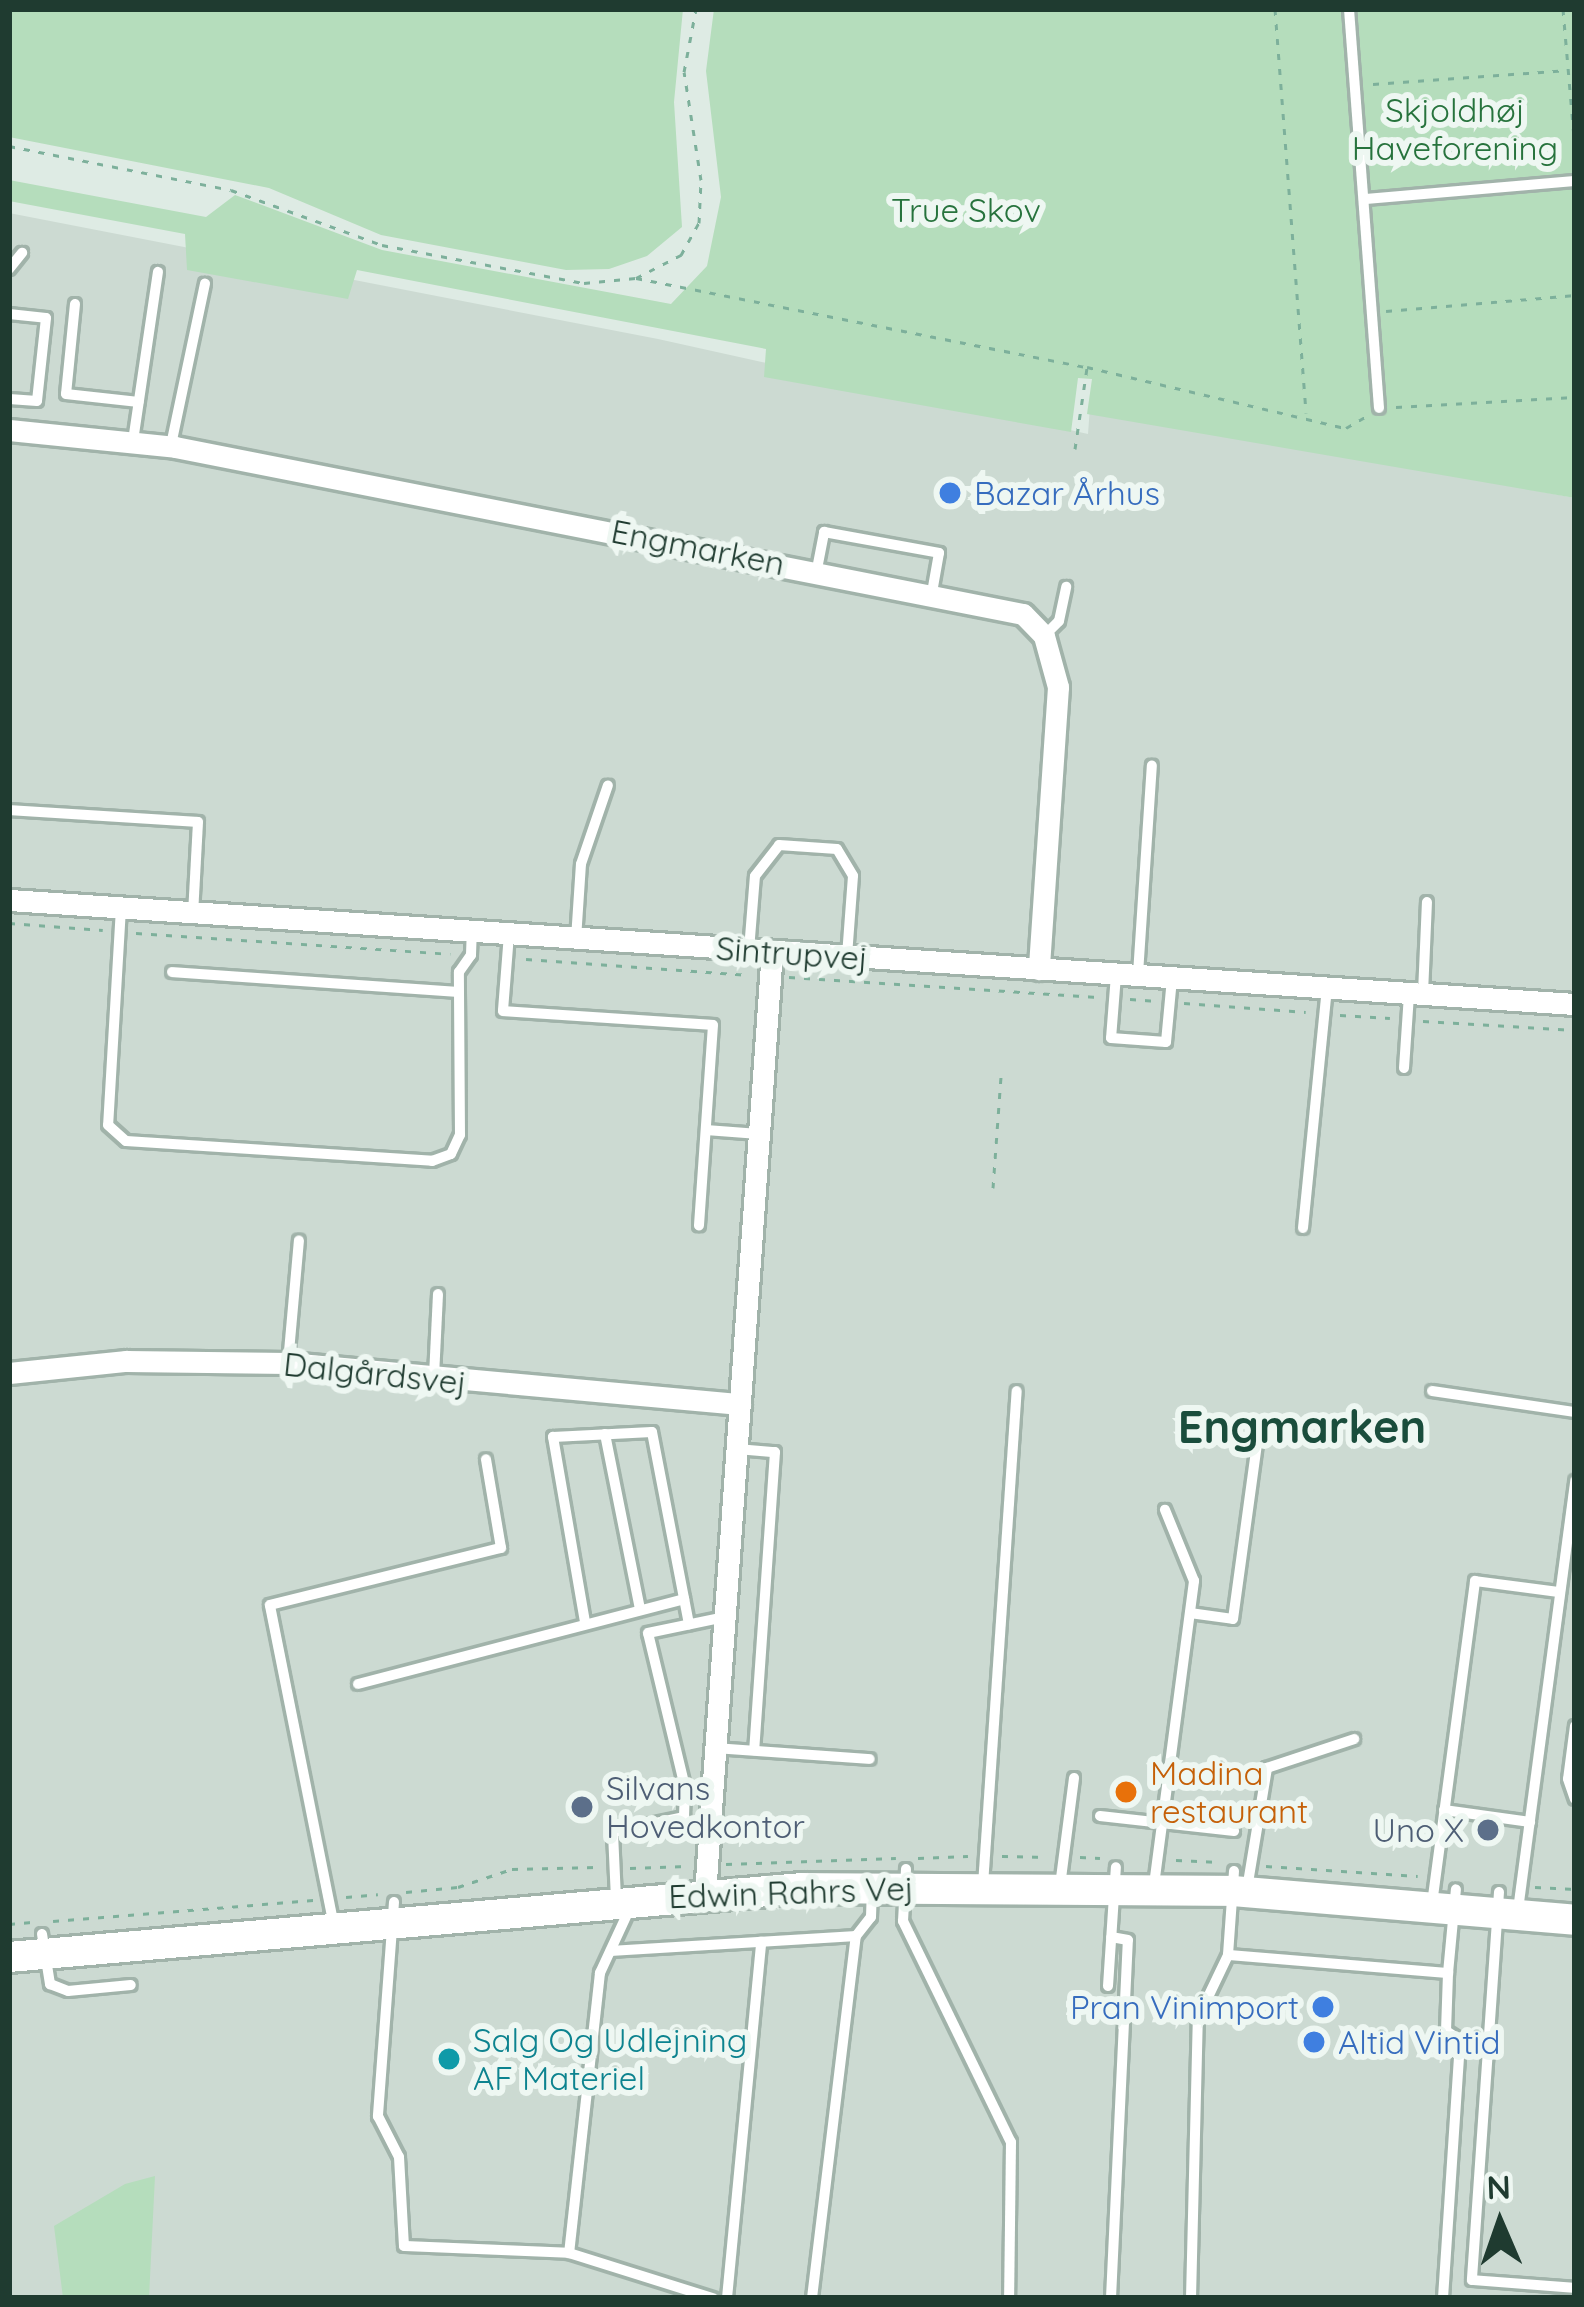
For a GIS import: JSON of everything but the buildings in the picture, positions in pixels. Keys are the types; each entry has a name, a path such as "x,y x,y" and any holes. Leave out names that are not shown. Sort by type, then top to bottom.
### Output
{"street":[{"name":"Engmarken","path":"9,430 171,447 997,603 1044,636"},
{"path":"1039,969 1058,687 1044,636"},
{"name":"Sintrupvej","path":"9,900 1575,1004"},
{"path":"706,1884 759,1134 761,951"},
{"name":"Dalgårdsvej","path":"9,1373 126,1361 288,1363 740,1404"},
{"name":"Edwin Rahrs Vej","path":"9,1957 43,1944 706,1884 1116,1877 1508,1903 1575,1900"},
{"name":"Edwin Rahrs Vej","path":"706,1884 872,1887 905,1878"},
{"name":"Edwin Rahrs Vej","path":"1508,1903 1575,1920"},
{"name":"Edwin Rahrs Vej","path":"9,1937 43,1944"}],"lane":[{"path":"1349,9 1379,408"},
{"path":"1365,199 1575,181"},
{"path":"9,269 22,253"},
{"path":"133,443 158,272"},
{"path":"171,447 205,284"},
{"path":"75,304 66,394 139,402"},
{"path":"9,314 46,318 37,401 9,398"},
{"path":"817,569 824,532 893,544 938,553 932,591"},
{"path":"1044,636 1059,621 1066,587"},
{"path":"1152,765 1127,976 1111,1038 1166,1042 1172,979"},
{"path":"576,938 581,863 608,785"},
{"path":"9,810 198,822 193,913"},
{"path":"761,951 755,876 778,845 818,847 837,849 853,876 847,956"},
{"path":"1404,1068 1427,902"},
{"path":"121,908 108,1125 126,1141 442,1159 460,1136 457,992 472,932"},
{"path":"508,934 503,1011 713,1025 699,1226"},
{"path":"172,972 457,992"},
{"path":"1303,1228 1327,989"},
{"path":"706,1130 759,1134"},
{"path":"288,1363 299,1240"},
{"path":"434,1379 438,1294"},
{"path":"1432,1390 1575,1412"},
{"path":"984,1877 1017,1391"},
{"path":"585,1622 553,1436 652,1432 689,1624"},
{"path":"605,1434 640,1609"},
{"path":"1190,1613 1233,1619 1258,1436"},
{"path":"737,1449 775,1452 754,1750"},
{"path":"332,1917 270,1605 501,1548 486,1459"},
{"path":"1575,1481 1529,1822 1508,1903 1472,2280 1575,2288"},
{"path":"1155,1878 1194,1581 1165,1510"},
{"path":"1443,2298 1460,2040 1446,2031 1444,1810 1475,1581 1559,1592"},
{"path":"358,1684 684,1599"},
{"path":"569,2253 600,1972 611,1951 621,1893 613,1832 684,1817 685,1786 648,1633 725,1617"},
{"path":"1575,1726 1568,1779 1575,1799"},
{"path":"1191,2298 1198,2018 1228,1955 1267,1768 1354,1739"},
{"path":"716,1748 870,1759"},
{"path":"1061,1876 1074,1778"},
{"path":"1444,1810 1529,1822"},
{"path":"1100,1816 1234,1832"},
{"path":"1108,1986 1116,1877"},
{"path":"905,1878 903,1921 1011,2142 1009,2298"},
{"path":"812,2298 856,1936 872,1917 872,1887"},
{"path":"394,1911 378,2116 399,2157 404,2246 569,2253 685,2283 713,2298"},
{"path":"611,1951 856,1936"},
{"path":"1111,1936 1128,1940 1111,2298"},
{"path":"727,2298 761,1942"},
{"path":"43,1944 50,1984 68,1991 131,1985"},
{"path":"1228,1955 1448,1973"}],"path":[{"path":"636,278 681,255 699,223 701,179 684,72 695,9"},
{"path":"1274,9 1306,415"},
{"path":"1563,9 1575,148"},
{"path":"1355,86 1568,70"},
{"path":"9,146 231,190 382,245 584,283 636,278 1087,367 1346,428 1379,408 1575,397"},
{"path":"1374,312 1575,295"},
{"path":"1075,449 1087,367"},
{"path":"994,1188 1001,1076"}],"shaded area":[{"path":"9,213 658,339 1088,434 1090,407 1575,498 1575,2298 9,2298"}],"green space":[{"path":"9,9 683,9 674,102 682,227 647,256 609,269 566,270 381,235 269,188 9,137"},
{"name":"True Skov","path":"714,9 1575,9 1575,498 1087,414 1092,379 1078,378 1071,432 764,377 766,349 357,270 348,299 187,270 185,234 9,201 9,180 206,217 235,195 382,250 671,304 707,266 721,197 706,71"},
{"path":"155,2176 149,2298 63,2298 54,2226 125,2184"}],"place":[{"name":"Bazar Århus","path":"950,493"},
{"name":"Madina restaurant","path":"1126,1792"},
{"name":"Silvans Hovedkontor","path":"582,1807"},
{"name":"Uno X","path":"1488,1830"},
{"name":"Pran Vinimport","path":"1323,2007"},
{"name":"Altid Vintid","path":"1314,2042"},
{"name":"Salg Og Udlejning AF Materiel","path":"449,2059"}],"district":[{"name":"Engmarken","path":"1302,1427"}],"park label":[{"name":"Skjoldhøj Haveforening","path":"1455,129"}]}
